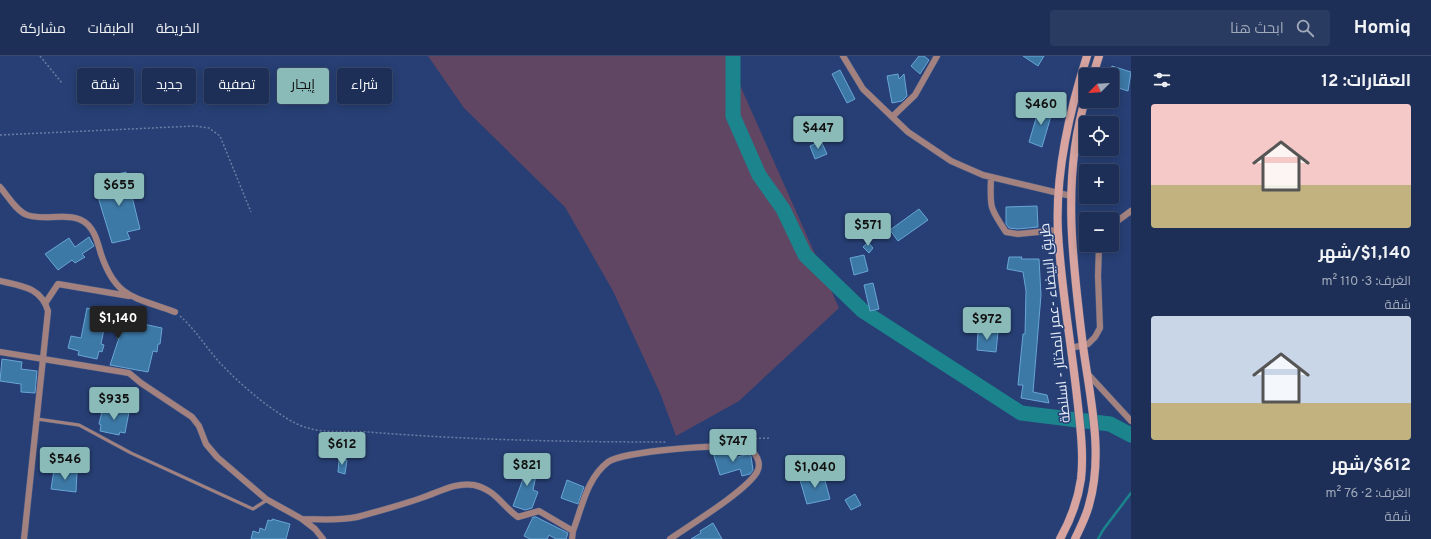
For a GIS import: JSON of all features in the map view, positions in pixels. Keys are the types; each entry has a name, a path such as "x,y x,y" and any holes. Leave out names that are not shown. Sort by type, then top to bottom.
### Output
{"main road":[{"name":"طريق البيضاء -عمر المختار - اسلنطة","path":"1060,539 1070,521 1081,479 1081,435 1063,293 1058,230 1059,194 1069,115 1087,56"},
{"path":"1095,68 1099,56"},
{"name":"طريق البيضاء -عمر المختار - اسلنطة","path":"1075,539 1089,506 1093,484 1095,436 1073,255 1071,196 1075,143 1083,108"}],"street":[{"path":"843,56 863,89 908,132 951,161 983,175 1071,196"},
{"path":"892,117 915,95 937,56"},
{"path":"991,177 990,206 994,216 1006,232 1018,234 1058,230"},
{"path":"0,187 22,212 29,216 71,218 88,224 96,239 111,279 119,288 134,297"},
{"path":"1119,220 1131,211"},
{"path":"1071,348 1083,347 1092,341 1100,328 1098,276 1100,252"},
{"path":"0,281 34,290 46,302 48,311 24,539"},
{"path":"46,302 58,284 134,297 176,312"},
{"path":"0,352 129,373 141,383 192,417 199,426 206,444 217,457 268,500 302,519 315,530 322,539"},
{"path":"1087,373 1131,421"},
{"path":"572,539 573,531 594,476 612,458 631,454 728,446 748,448 755,454 759,464 757,472 749,481 720,504 670,539"},
{"path":"302,519 336,520 355,517 424,496 444,488 458,485 474,485 489,491 500,499 518,517 539,511 573,531"}],"lane":[{"path":"37,419 78,425 131,453 253,509 268,500"}],"path":[{"path":"40,56 62,83"},
{"path":"0,135 195,126 209,128 220,136 251,212"},
{"path":"176,312 221,364 259,397 298,424 312,428 334,432 362,431 431,437 547,442 671,442"},
{"path":"733,440 772,438"}],"shaded area":[{"path":"428,56 727,56 839,308 739,401 676,436 660,393 613,291 565,207 464,108"}],"building":[{"path":"919,56 924,56 929,60 920,74 911,66"},
{"path":"1023,56 1044,56 1038,66"},
{"path":"1119,68 1131,72 1128,91 1119,88"},
{"path":"840,70 855,99 847,103 832,74"},
{"path":"898,74 899,79 904,74 907,96 902,101 892,103 887,76"},
{"path":"1040,105 1053,109 1042,147 1029,142"},
{"path":"821,141 827,154 815,159 810,146"},
{"path":"126,172 140,229 127,232 130,239 112,243 98,197 106,196 101,178"},
{"path":"1037,206 1038,227 1018,229 1009,228 1006,224 1006,207"},
{"path":"919,209 928,220 898,241 890,230"},
{"path":"89,237 94,246 82,254 85,257 75,263 72,260 58,270 45,254 69,238 75,247"},
{"path":"868,242 873,248 869,253 863,247"},
{"path":"864,255 868,271 854,275 850,258"},
{"path":"1009,257 1039,259 1041,295 1033,392 1047,395 1049,403 1021,398 1023,385 1018,385 1023,334 1025,334 1026,291 1023,272 1007,269"},
{"path":"873,283 879,309 870,311 864,285"},
{"path":"87,308 110,314 110,317 162,328 160,344 158,344 157,352 153,351 148,372 110,365 119,338 117,338 118,332 104,329 101,344 104,345 102,352 99,351 97,359 78,355 79,351 68,348 71,336 81,338"},
{"path":"978,330 998,332 996,352 977,350"},
{"path":"2,359 22,362 21,369 37,371 35,393 21,392 21,384 0,381"},
{"path":"103,407 129,412 125,433 120,432 119,435 100,431 101,425 99,424"},
{"path":"729,451 731,459 748,454 751,456 753,470 750,474 742,476 740,469 720,475 713,453"},
{"path":"339,460 347,460 345,474 338,472"},
{"path":"522,462 538,466 533,490 538,492 532,508 525,510 513,506 523,479 519,478"},
{"path":"813,468 819,479 824,477 830,499 807,504 800,480 811,478 808,473"},
{"path":"54,470 77,472 76,492 51,489"},
{"path":"567,480 584,487 578,504 561,498"},
{"path":"855,494 861,505 851,510 845,500"},
{"path":"533,517 536,517 568,533 566,539 556,539 549,535 547,539 530,539 524,536"},
{"path":"272,519 290,524 286,539 251,539 253,531 259,533 260,528 265,530 268,520 272,521"},
{"path":"713,523 722,539 691,539 701,533 700,531"}],"waterway":[{"path":"733,56 733,116 759,175 783,209 805,255 863,311 1021,413 1110,424 1131,435"},
{"path":"1098,539 1131,493"}]}
